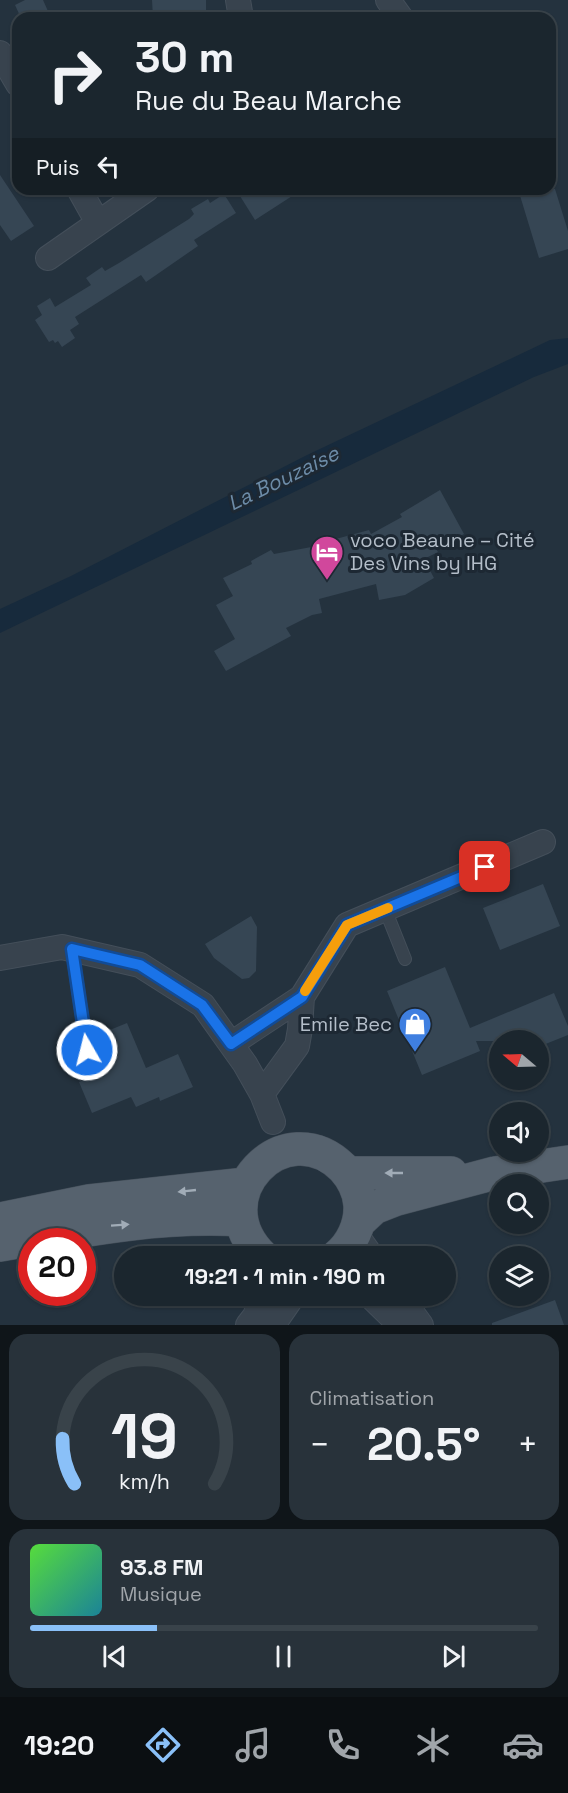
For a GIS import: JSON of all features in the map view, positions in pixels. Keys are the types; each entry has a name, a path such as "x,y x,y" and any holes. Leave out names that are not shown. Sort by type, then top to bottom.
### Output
{"main road":[{"path":"254,1246 245,1235 241,1221 240,1202 254,1174 275,1155 290,1150 321,1153 336,1161 348,1173 356,1188 360,1205 355,1242"},
{"path":"355,1242 374,1208 397,1199 495,1173 568,1162"},
{"path":"348,1173 495,1173"},
{"path":"0,1219 254,1174"},
{"path":"0,1245 108,1226 208,1218 241,1221"}],"street":[{"path":"387,0 396,12"},
{"path":"0,53 12,74"},
{"path":"82,195 98,223"},
{"path":"48,258 138,195"},
{"path":"231,1044 302,997 347,925 543,842"},
{"path":"0,958 62,946 140,965 202,1005 245,1064 262,1094 273,1122 305,1150"},
{"path":"262,1094 297,1046 302,997"},
{"path":"254,1174 273,1122"},
{"path":"248,1325 258,1306"},
{"path":"273,1325 286,1306"},
{"path":"380,1306 400,1325"},
{"path":"407,1306 421,1325"}],"lane":[{"path":"385,909 405,959"},
{"path":"72,949 87,1050"}],"water":[{"name":"La Bouzaise","path":"568,338 568,364 534,377 0,633 0,609 71,576 305,456 550,340"}],"building":[{"path":"25,0 43,0 48,12 18,12 15,5"},
{"path":"152,0 206,0 206,12 153,12"},
{"path":"0,175 34,226 11,241 0,225"},
{"path":"556,192 568,231 568,249 539,258 520,195 556,195"},
{"path":"225,195 236,213 194,240 198,246 146,282 141,275 75,317 79,324 70,330 75,338 62,347 58,341 49,342 35,320 42,315 37,306 50,298 55,307 91,285 86,278 102,267 105,271 119,263 189,219 194,214 191,209 208,199 210,203"},
{"path":"242,195 294,195 255,220 240,196"},
{"name":"voco Beaune – Cité Des Vins by IHG","path":"440,490 464,534 436,549 438,552 424,559 434,578 405,595 379,600 376,584 319,599 322,613 312,615 286,628 291,636 226,671 214,651 235,639 216,605 233,596 223,578 252,564 251,561 271,550 274,554 322,545 321,543 369,530 371,534 402,517 400,514"},
{"path":"543,884 560,926 500,950 483,908"},
{"path":"251,916 257,927 256,971 249,978 242,979 214,958 205,944"},
{"path":"445,967 470,1028 554,993 568,1026 568,1035 549,1043 549,1030 489,1030 489,1041 476,1041 480,1051 422,1075 408,1041 412,1029 401,1025 387,991"},
{"path":"127,1023 146,1068 178,1054 193,1087 160,1101 159,1097 136,1107 131,1097 92,1113 79,1082 110,1068 95,1036"},
{"path":"555,1300 564,1325 492,1325 492,1323 539,1306 549,1306 549,1302"}],"slow traffic":[{"path":"305,991 347,925 388,908"}],"place":[{"name":"voco Beaune – Cité Des Vins by IHG","path":"327,581"},
{"name":"Emile Bec","path":"415,1053"}],"route":[{"path":"87,1050 72,949 140,965 202,1005 231,1044 302,997 347,925 485,867"}]}
